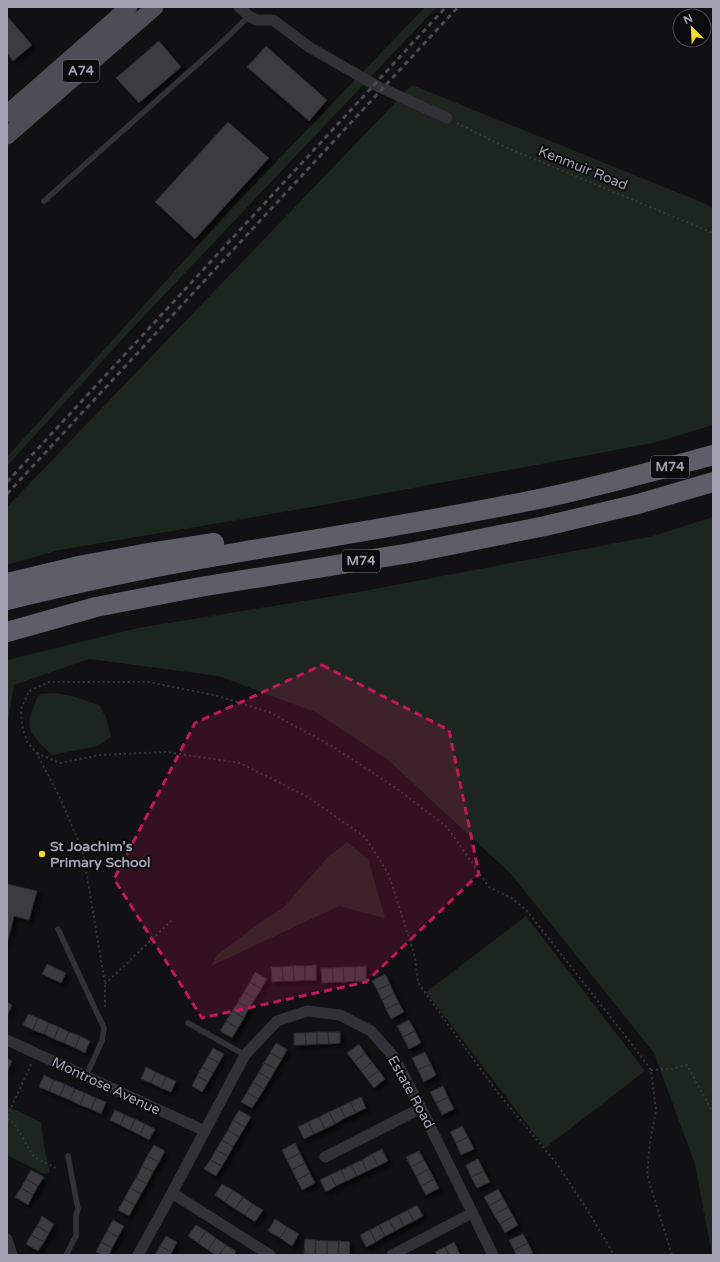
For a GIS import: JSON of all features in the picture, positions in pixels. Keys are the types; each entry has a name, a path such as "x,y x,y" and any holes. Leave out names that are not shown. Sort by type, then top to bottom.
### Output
{"highway":[{"name":"M74","path":"7,600 90,580 193,560 458,515 536,500 627,479 713,455"},
{"path":"7,583 142,554 627,479"},
{"name":"M74","path":"7,632 103,606 200,587 410,553 545,526 638,504 713,482"}],"main road":[{"name":"A74","path":"7,114 129,7"},
{"name":"A74","path":"7,136 154,7"}],"street":[{"path":"238,7 256,20 273,20 308,47 377,86 447,118"},
{"name":"Estate Road","path":"138,1255 244,1055 277,1021 307,1011 340,1015 371,1031 394,1057 421,1108 492,1255"},
{"name":"Montrose Avenue","path":"7,1040 205,1131"},
{"path":"325,1157 421,1108"},
{"path":"172,1193 267,1254"},
{"path":"392,1255 472,1214"},
{"path":"7,1239 12,1255"}],"lane":[{"path":"44,201 249,16"},
{"path":"58,929 104,1028 102,1041 86,1076"},
{"path":"188,1023 244,1055"},
{"path":"66,1255 76,1236 76,1215 78,1209 68,1156"}],"path":[{"name":"Kenmuir Road","path":"447,118 504,147 713,233"},
{"path":"104,1028 105,984 83,852 60,798 36,752 26,742 22,726 21,709 29,691 49,682 148,682 214,695 269,712 332,746 396,788 447,827 489,887 513,899 527,911 628,1038 651,1070 656,1110 650,1142 647,1175 672,1255"},
{"path":"36,752 60,763 99,756 166,752 240,763 306,796 365,837 389,874 415,957 418,983 498,1092 557,1164 588,1211 614,1255"},
{"path":"105,984 171,921"},
{"path":"36,1053 7,1117 14,1123 34,1157 56,1168"},
{"path":"651,1070 672,1069 687,1065 713,1114"}],"highlighted area":[{"path":"322,665 449,730 479,874 366,982 202,1018 114,879 195,723"}],"shaded area":[{"path":"425,7 437,7 127,334 7,466 7,457 229,211"},
{"path":"412,85 706,204 713,209 713,425 653,443 307,508 59,550 7,565 7,507"},
{"path":"713,517 712,1255 695,1164 654,1053 511,874 387,759 315,712 219,676 89,659 14,685 7,722 7,660 138,628 358,592 653,536"},
{"path":"55,693 72,696 99,705 106,717 111,737 98,746 52,755 36,740 30,728 29,721 39,694"},
{"path":"347,842 368,859 385,918 339,906 211,966 218,954 261,922 283,908 327,858"},
{"path":"526,916 645,1071 545,1148 426,992"},
{"path":"7,1106 41,1122 44,1146 50,1172 44,1174 9,1156 7,1159"}],"building":[{"path":"7,16 32,45 13,61 7,53"},
{"path":"159,41 181,67 139,103 116,78"},
{"path":"266,46 327,100 309,121 247,67"},
{"path":"228,122 269,158 195,239 155,202"},
{"path":"7,884 37,891 29,920 14,916 7,944"},
{"path":"47,964 66,973 61,983 42,974"},
{"path":"316,965 316,980 305,980 305,966"},
{"path":"293,966 305,966 305,980 294,981"},
{"path":"293,966 294,981 283,981 282,967"},
{"path":"366,966 366,981 355,981 355,967"},
{"path":"271,967 282,967 283,981 272,982"},
{"path":"343,967 344,982 333,982 332,968"},
{"path":"343,967 355,967 355,981 344,982"},
{"path":"321,968 332,968 333,982 322,983"},
{"path":"255,972 267,979 261,989 250,982"},
{"path":"385,974 390,984 377,990 372,981"},
{"path":"250,982 261,989 255,999 244,992"},
{"path":"390,984 394,993 382,1000 377,990"},
{"path":"244,992 255,999 249,1008 238,1002"},
{"path":"394,993 399,1003 386,1009 382,1000"},
{"path":"7,1002 12,1005 7,1016"},
{"path":"238,1002 249,1008 244,1018 232,1011"},
{"path":"399,1003 404,1012 391,1019 386,1009"},
{"path":"232,1011 244,1018 238,1028 226,1021"},
{"path":"28,1014 38,1018 33,1030 23,1025"},
{"path":"38,1018 49,1023 44,1034 33,1030"},
{"path":"409,1020 415,1031 403,1037 397,1026"},
{"path":"226,1021 238,1028 232,1038 220,1031"},
{"path":"49,1023 59,1027 54,1039 44,1034"},
{"path":"59,1027 69,1032 64,1043 54,1039"},
{"path":"415,1031 421,1043 409,1049 403,1037"},
{"path":"69,1032 80,1036 75,1048 64,1043"},
{"path":"317,1032 328,1032 329,1044 317,1044"},
{"path":"317,1032 317,1044 306,1045 305,1033"},
{"path":"328,1032 340,1032 340,1043 329,1044"},
{"path":"294,1033 305,1033 306,1045 294,1045"},
{"path":"80,1036 90,1041 85,1053 75,1048"},
{"path":"276,1043 287,1049 282,1059 270,1053"},
{"path":"359,1044 365,1053 354,1062 347,1053"},
{"path":"213,1048 224,1054 219,1063 208,1057"},
{"path":"425,1052 431,1064 418,1070 412,1058"},
{"path":"270,1053 282,1059 276,1069 264,1063"},
{"path":"365,1053 372,1062 361,1071 354,1062"},
{"path":"208,1057 219,1063 213,1073 202,1067"},
{"path":"7,1059 12,1061 7,1072"},
{"path":"372,1062 379,1071 367,1079 361,1071"},
{"path":"264,1063 276,1069 270,1079 259,1072"},
{"path":"431,1064 436,1075 424,1082 418,1070"},
{"path":"146,1067 156,1072 151,1083 141,1079"},
{"path":"202,1067 213,1073 208,1082 197,1076"},
{"path":"379,1071 385,1079 374,1088 367,1079"},
{"path":"156,1072 166,1077 161,1088 151,1083"},
{"path":"259,1072 270,1079 264,1089 253,1082"},
{"path":"44,1075 54,1080 49,1091 39,1087"},
{"path":"197,1076 208,1082 202,1092 192,1086"},
{"path":"166,1077 176,1081 171,1092 161,1088"},
{"path":"54,1080 65,1084 60,1096 49,1091"},
{"path":"253,1082 264,1089 258,1099 247,1092"},
{"path":"65,1084 75,1089 70,1100 60,1096"},
{"path":"443,1086 448,1097 436,1103 430,1092"},
{"path":"75,1089 85,1093 80,1105 70,1100"},
{"path":"247,1092 258,1099 252,1108 241,1102"},
{"path":"85,1093 96,1098 91,1109 80,1105"},
{"path":"361,1097 366,1108 356,1113 350,1102"},
{"path":"448,1097 454,1109 442,1115 436,1103"},
{"path":"96,1098 106,1102 101,1114 91,1109"},
{"path":"350,1102 356,1113 345,1118 340,1107"},
{"path":"340,1107 345,1118 335,1124 329,1112"},
{"path":"115,1110 125,1115 120,1125 110,1120"},
{"path":"239,1110 251,1117 245,1127 233,1120"},
{"path":"329,1112 335,1124 325,1129 319,1117"},
{"path":"125,1115 135,1119 130,1130 120,1125"},
{"path":"319,1117 325,1129 314,1134 308,1122"},
{"path":"135,1119 145,1124 140,1135 130,1130"},
{"path":"233,1120 245,1127 239,1137 228,1130"},
{"path":"308,1122 314,1134 304,1139 298,1127"},
{"path":"145,1124 155,1129 149,1140 140,1135"},
{"path":"462,1126 468,1137 456,1143 450,1132"},
{"path":"228,1130 239,1137 233,1147 222,1140"},
{"path":"468,1137 474,1149 461,1155 456,1143"},
{"path":"222,1140 233,1147 228,1156 216,1150"},
{"path":"295,1143 300,1153 287,1160 282,1150"},
{"path":"154,1145 165,1151 159,1162 147,1156"},
{"path":"382,1149 388,1161 378,1166 372,1154"},
{"path":"216,1150 228,1156 222,1166 210,1160"},
{"path":"419,1151 424,1160 411,1167 406,1157"},
{"path":"300,1153 305,1163 292,1170 287,1160"},
{"path":"372,1154 378,1166 367,1171 362,1160"},
{"path":"147,1156 159,1162 153,1172 142,1166"},
{"path":"478,1159 484,1171 471,1177 466,1165"},
{"path":"210,1160 222,1166 216,1176 204,1169"},
{"path":"362,1160 367,1171 357,1176 351,1165"},
{"path":"424,1160 429,1169 416,1176 411,1167"},
{"path":"305,1163 310,1173 297,1180 292,1170"},
{"path":"351,1165 357,1176 346,1181 341,1170"},
{"path":"142,1166 153,1172 147,1184 136,1178"},
{"path":"429,1169 434,1179 421,1186 416,1176"},
{"path":"31,1170 44,1177 38,1186 26,1179"},
{"path":"341,1170 346,1181 336,1186 330,1175"},
{"path":"484,1171 490,1182 477,1188 471,1177"},
{"path":"310,1173 315,1183 302,1190 297,1180"},
{"path":"330,1175 336,1186 326,1192 320,1180"},
{"path":"136,1178 147,1184 141,1194 130,1188"},
{"path":"26,1179 38,1186 33,1195 21,1188"},
{"path":"434,1179 439,1188 426,1195 421,1186"},
{"path":"222,1184 233,1190 225,1202 215,1195"},
{"path":"21,1188 33,1195 28,1205 15,1197"},
{"path":"130,1188 141,1194 135,1205 124,1199"},
{"path":"498,1189 503,1198 489,1206 484,1197"},
{"path":"233,1190 243,1197 235,1209 225,1202"},
{"path":"243,1197 253,1204 245,1215 235,1209"},
{"path":"503,1198 508,1207 494,1215 489,1206"},
{"path":"124,1199 135,1205 129,1216 118,1210"},
{"path":"253,1204 263,1210 255,1222 245,1215"},
{"path":"417,1205 423,1216 414,1221 408,1210"},
{"path":"508,1207 513,1216 500,1224 494,1215"},
{"path":"408,1210 414,1221 404,1226 398,1215"},
{"path":"398,1215 404,1226 395,1231 389,1220"},
{"path":"42,1216 54,1224 49,1233 37,1226"},
{"path":"513,1216 518,1225 505,1233 500,1224"},
{"path":"275,1219 287,1227 280,1238 268,1231"},
{"path":"113,1220 124,1226 118,1237 107,1231"},
{"path":"389,1220 395,1231 385,1236 379,1225"},
{"path":"196,1225 206,1231 198,1243 188,1236"},
{"path":"379,1225 385,1236 376,1242 370,1230"},
{"path":"37,1226 49,1233 44,1242 31,1235"},
{"path":"287,1227 299,1234 292,1246 280,1238"},
{"path":"370,1230 376,1242 366,1247 360,1235"},
{"path":"107,1231 118,1237 112,1248 101,1242"},
{"path":"206,1231 216,1238 208,1250 198,1243"},
{"path":"523,1234 528,1243 514,1250 509,1240"},
{"path":"31,1235 44,1242 38,1251 26,1244"},
{"path":"166,1236 177,1242 172,1252 160,1246"},
{"path":"216,1238 226,1245 219,1255 216,1255 208,1250"},
{"path":"305,1239 316,1240 315,1255 304,1254"},
{"path":"316,1240 327,1241 327,1255 315,1255"},
{"path":"327,1241 339,1241 338,1255 327,1255"},
{"path":"339,1241 350,1242 349,1255 338,1255"},
{"path":"101,1242 112,1248 109,1255 102,1255 96,1252"},
{"path":"454,1242 460,1254 449,1255 445,1247"},
{"path":"528,1243 533,1253 528,1255 516,1255 514,1250"},
{"path":"226,1245 236,1251 234,1255 219,1255"},
{"path":"160,1246 172,1252 170,1255 155,1255"},
{"path":"445,1247 449,1255 437,1255 435,1252"}],"railway":[{"path":"7,482 446,7"},
{"path":"7,494 458,7"}],"place":[{"name":"St Joachim's Primary School","path":"42,854"}]}
